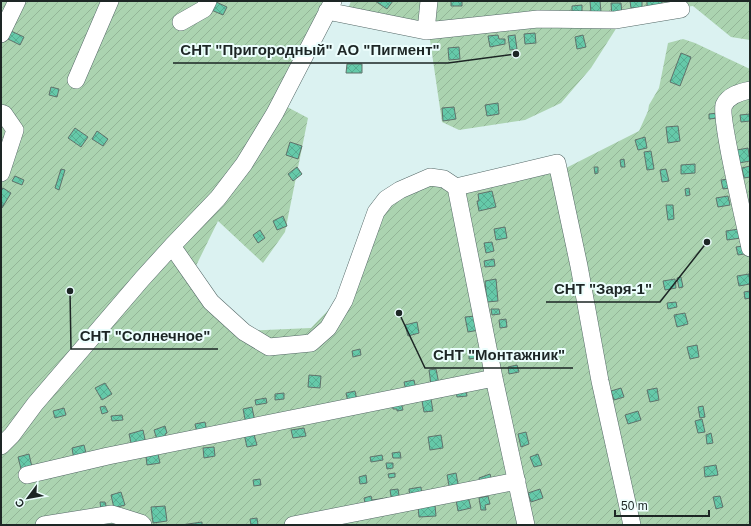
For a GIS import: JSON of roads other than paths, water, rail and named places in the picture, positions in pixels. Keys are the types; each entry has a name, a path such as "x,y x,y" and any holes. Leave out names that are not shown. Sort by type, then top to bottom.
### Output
{"street":[{"path":"1,34 17,1"},
{"path":"76,80 110,1"},
{"path":"181,22 204,9 208,1"},
{"path":"426,32 428,1"},
{"path":"1,446 12,435 35,404 172,246 218,198 244,164 275,113 330,6 426,32 538,19 615,20 681,8"},
{"path":"750,90 739,92 730,98 723,109 726,134 750,248"},
{"path":"1,113 4,114 15,130 1,173"},
{"path":"456,187 557,164 579,266 600,381 632,525"},
{"path":"172,246 211,302 244,332 269,347 311,343 328,328 344,301 376,212 386,198 430,177 444,179 456,187 494,378 526,525"},
{"path":"27,475 116,454 494,378"},
{"path":"294,525 517,481"},
{"path":"44,525 112,514 141,523 143,525"}],"place":[{"name":"СНТ \"Пригородный\" АО \"Пигмент\"","path":"516,54"},
{"name":"СНТ \"Заря-1\"","path":"707,242"},
{"name":"СНТ \"Солнечное\"","path":"70,291"},
{"name":"СНТ \"Монтажник\"","path":"399,313"}]}
